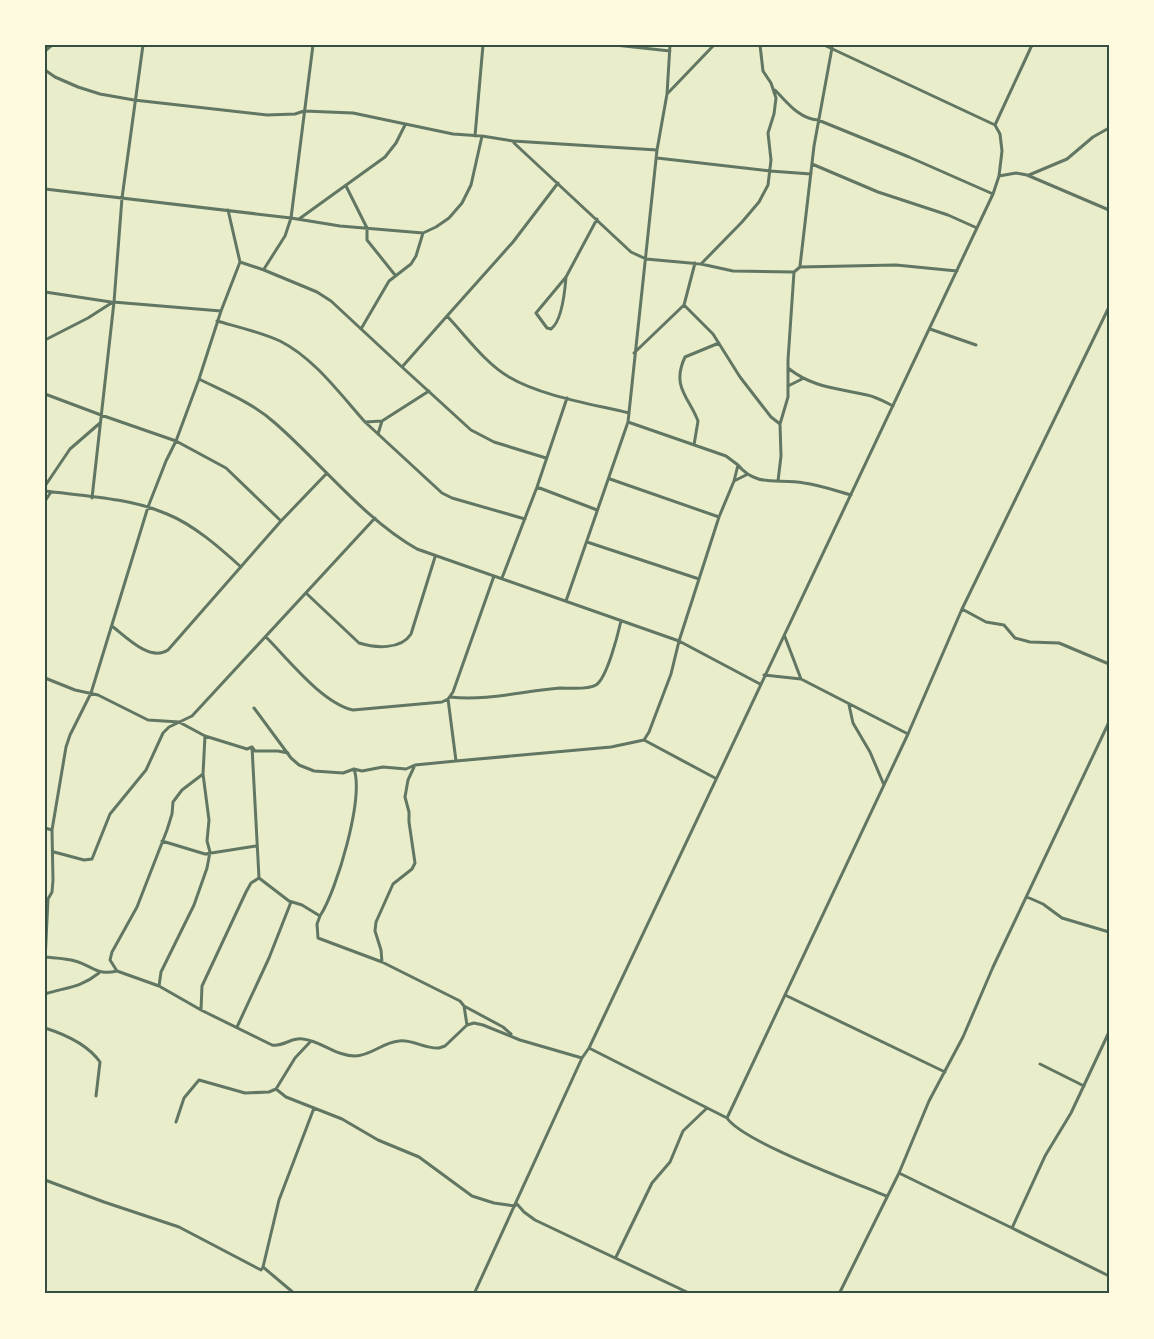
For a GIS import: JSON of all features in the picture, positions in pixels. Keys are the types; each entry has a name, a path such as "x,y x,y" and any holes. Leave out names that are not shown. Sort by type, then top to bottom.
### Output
{"street":[{"path":"45,51 52,45"},
{"path":"92,498 122,198 143,45"},
{"path":"264,270 285,236 291,218 313,45"},
{"path":"475,136 483,45"},
{"path":"615,45 670,51"},
{"path":"566,602 628,422 657,150 667,94 670,45"},
{"path":"667,94 714,45"},
{"path":"760,45 763,71 774,90 802,116 818,120 909,157 993,194"},
{"path":"474,1294 582,1058 589,1048 715,778 978,228 999,176 1002,141 995,125 824,45"},
{"path":"995,125 1032,45"},
{"path":"778,481 781,456 780,424 788,386 795,272 800,267 818,120 832,48"},
{"path":"45,70 78,87 100,94 134,100 267,115 284,115 304,111 353,114 453,134 513,141 657,150"},
{"path":"701,264 759,202 768,185 771,160 768,133 776,107 774,90"},
{"path":"299,219 385,158 405,125"},
{"path":"1027,176 1067,159 1109,128"},
{"path":"45,189 228,210 340,226 423,233 449,218 462,203 471,185 482,136"},
{"path":"513,141 631,252 646,259 701,264 742,272 795,272"},
{"path":"657,158 811,174"},
{"path":"812,164 878,192 948,215 978,228"},
{"path":"999,176 1016,173 1027,176 1109,210"},
{"path":"402,367 513,242 558,183"},
{"path":"346,186 367,228 368,240 396,275"},
{"path":"117,971 108,974 99,973 79,962 45,959 46,900 52,892 54,852 52,830 66,747 91,693 148,507 165,461 177,441 217,321 240,262 228,210"},
{"path":"566,277 563,301 556,324 551,329 536,313 566,277 597,219"},
{"path":"361,329 382,292 396,275 411,264 423,233"},
{"path":"240,262 317,292 332,301 471,430 483,437 546,458"},
{"path":"634,353 684,305 695,264"},
{"path":"800,267 896,265 957,271"},
{"path":"45,292 113,302 221,311"},
{"path":"45,340 113,302"},
{"path":"684,305 713,334 740,377 771,417 780,424"},
{"path":"727,1118 908,734 962,609 1109,307"},
{"path":"447,316 493,365 508,377 522,384 567,398 629,413"},
{"path":"217,321 281,341 300,354 337,390 365,422 442,493 525,519"},
{"path":"930,328 976,345"},
{"path":"694,445 698,421 682,394 683,363 685,357 719,343"},
{"path":"788,368 802,379 831,389 875,397 893,406"},
{"path":"199,379 255,407 274,422 399,539 435,557 502,578 679,641 760,684"},
{"path":"788,386 802,379"},
{"path":"365,422 382,422 429,392"},
{"path":"45,394 177,441 226,468 281,521"},
{"path":"502,578 537,487 567,398"},
{"path":"378,434 382,422"},
{"path":"628,422 726,456 746,475 765,481 803,482 851,495"},
{"path":"45,486 70,449 100,423"},
{"path":"644,740 671,674 679,641 738,465"},
{"path":"112,626 148,652 163,653 168,650 281,521 327,473"},
{"path":"734,481 746,475"},
{"path":"610,478 719,517"},
{"path":"537,487 597,510"},
{"path":"45,491 148,507 183,522 241,567"},
{"path":"45,501 51,492"},
{"path":"54,852 84,860 92,859 110,814 146,770 163,733 169,727 192,716 375,518"},
{"path":"587,541 699,579"},
{"path":"306,593 358,642 367,645 396,645 403,643 411,634 435,557"},
{"path":"456,761 449,698 494,576"},
{"path":"962,609 986,622 1004,625 1015,638 1030,642 1059,643 1109,664"},
{"path":"266,637 329,698 353,710 442,702 449,698 483,699 558,688 593,687 600,681 621,621"},
{"path":"784,635 801,679"},
{"path":"764,675 801,679 908,734"},
{"path":"45,678 75,690 91,693 148,720 179,722 205,736 247,749 252,747"},
{"path":"849,705 853,723 870,752 884,785"},
{"path":"254,708 288,753 300,765 314,771 343,773 354,769 362,771 383,767 406,769 415,765 611,747 644,740 715,778"},
{"path":"839,1294 899,1173 929,1101 945,1072 1109,722"},
{"path":"159,986 161,972 194,905 210,852 207,841 209,820 203,774 205,736"},
{"path":"252,747 255,751 288,753"},
{"path":"252,747 259,878 291,902 302,905 320,916"},
{"path":"382,962 375,931 376,922 393,884 412,869 415,863 405,797 406,786 415,765"},
{"path":"354,769 357,784 346,853 326,907 317,924 318,938 382,962 460,1000 464,1006 467,1025"},
{"path":"203,774 182,790 173,802 172,814 137,907 112,952 110,960 117,971 159,986 201,1010 273,1045 283,1046 299,1038 334,1052 355,1056 366,1054 397,1041 439,1048 445,1046 467,1025 483,1025 582,1058"},
{"path":"45,828 52,830"},
{"path":"162,841 201,853 256,846"},
{"path":"201,1010 202,986 246,892 251,883 259,878"},
{"path":"1027,897 1043,904 1062,918 1109,932"},
{"path":"237,1028 269,958 291,902"},
{"path":"45,993 66,990 99,973"},
{"path":"785,995 945,1072"},
{"path":"464,1006 503,1027 513,1036"},
{"path":"45,1028 93,1052 100,1062 96,1096"},
{"path":"1012,1228 1051,1144 1071,1113 1109,1032"},
{"path":"176,1122 184,1098 199,1080 244,1093 269,1092 276,1089 295,1058 311,1041"},
{"path":"589,1048 727,1118 735,1127 768,1145 886,1196"},
{"path":"1040,1064 1084,1086"},
{"path":"276,1089 281,1094 419,1157 472,1196 494,1203 516,1205 535,1220 691,1294"},
{"path":"263,1267 279,1200 314,1108"},
{"path":"616,1257 652,1183 669,1162 683,1131 707,1108"},
{"path":"899,1173 1109,1276"},
{"path":"45,1180 179,1227 261,1270 263,1267"},
{"path":"263,1267 295,1294"}]}
